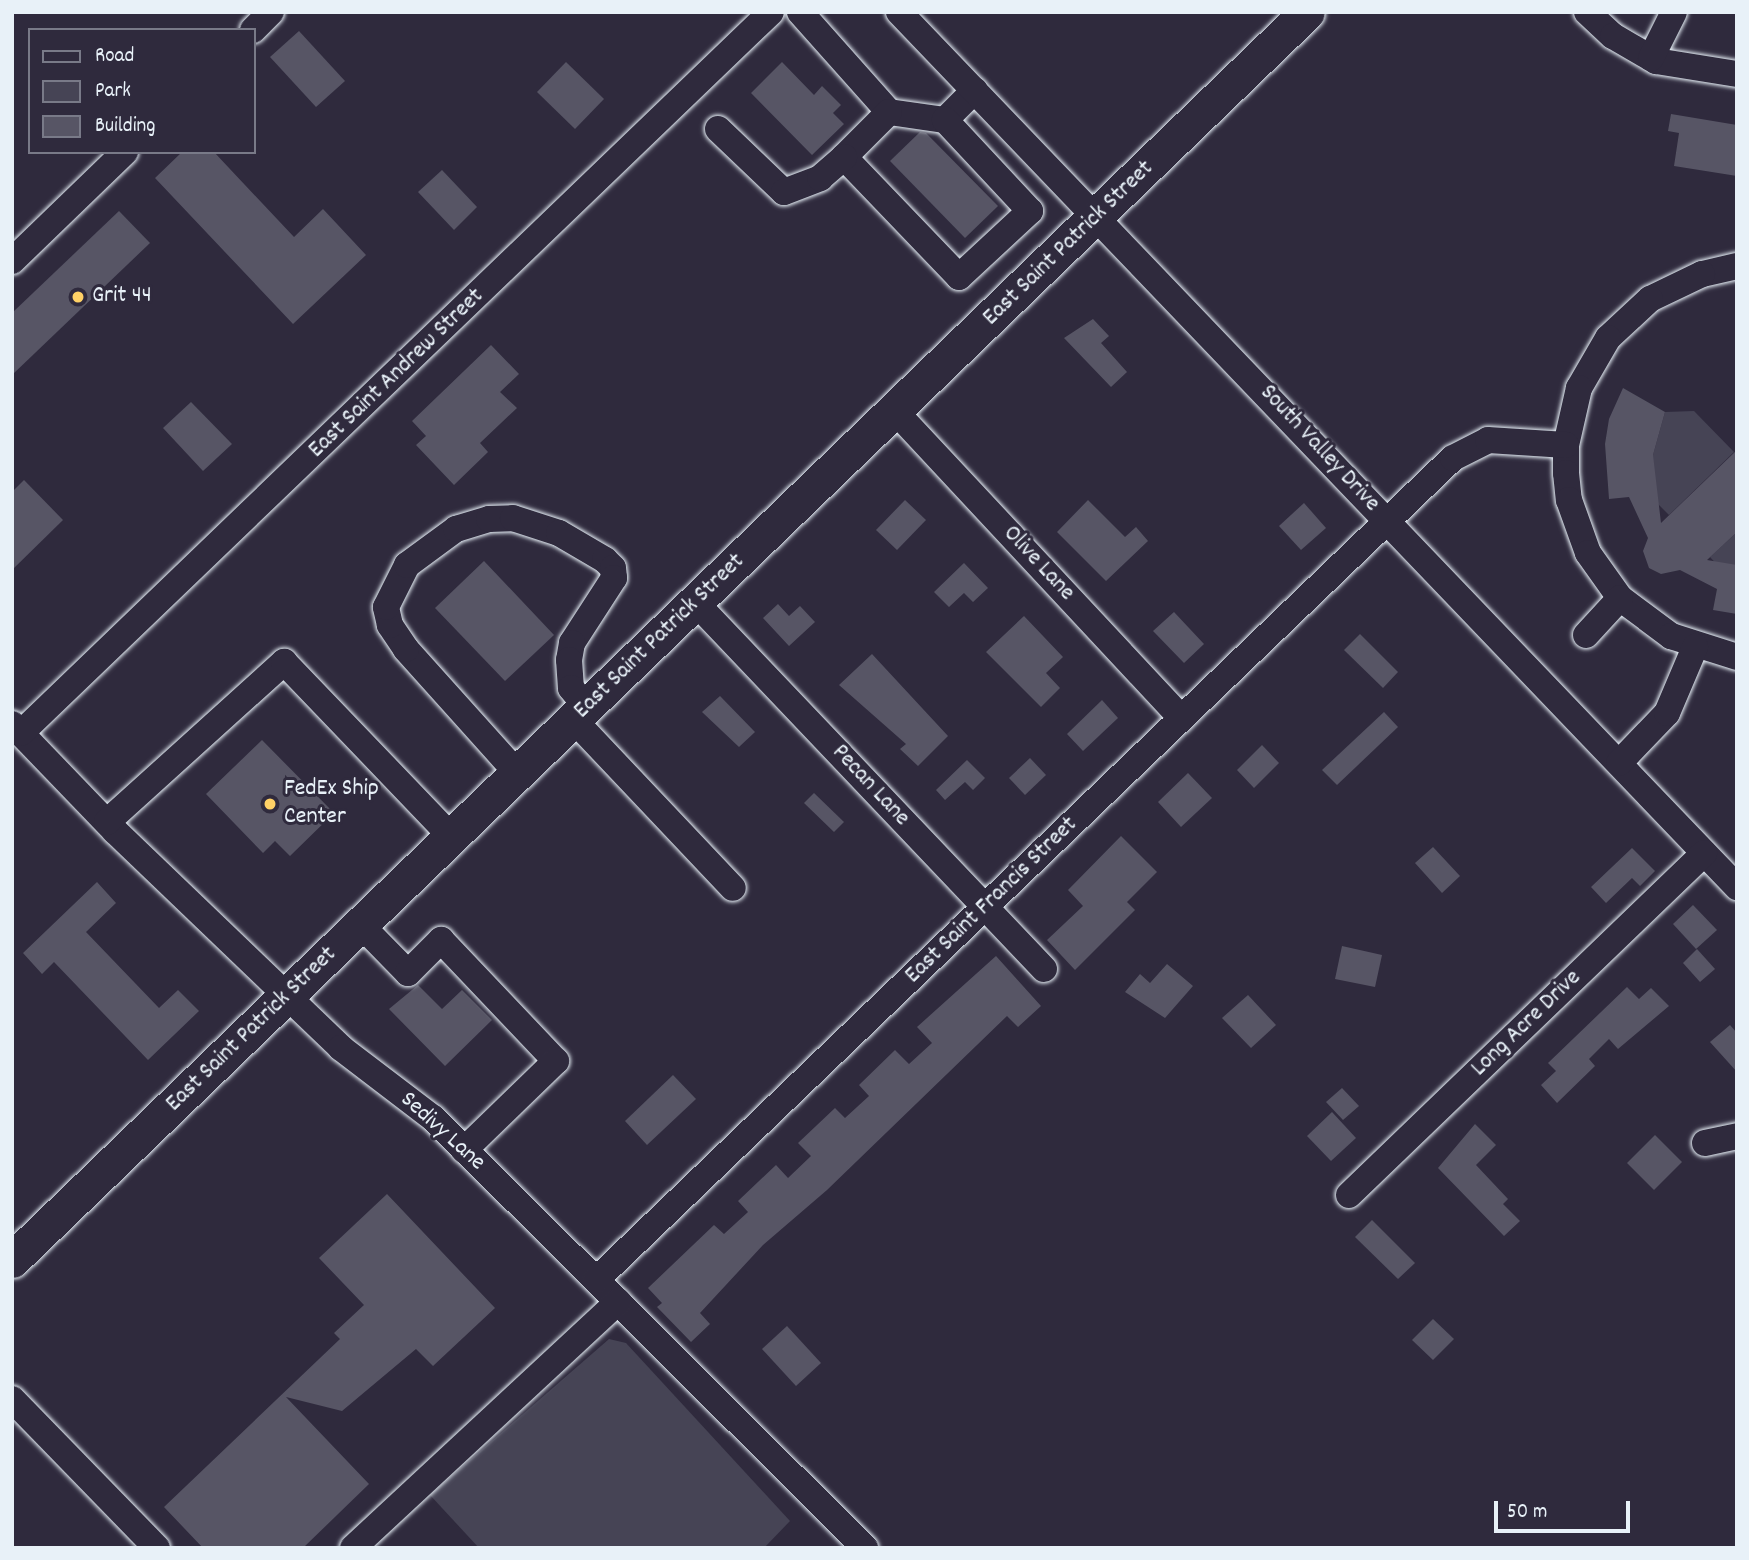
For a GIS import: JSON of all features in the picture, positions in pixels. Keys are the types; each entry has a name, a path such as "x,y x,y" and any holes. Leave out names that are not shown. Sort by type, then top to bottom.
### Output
{"main road":[{"name":"East Saint Patrick Street","path":"12,1260 1099,216 1307,12"}],"street":[{"path":"255,28 271,12"},
{"name":"East Saint Andrew Street","path":"17,728 772,12"},
{"path":"800,12 889,112 945,120 1030,211 959,277 844,157"},
{"name":"South Valley Drive","path":"899,12 1099,216 1737,887"},
{"path":"1587,12 1613,36 1651,58 1737,74"},
{"path":"1651,58 1674,12"},
{"path":"945,120 975,90"},
{"path":"718,129 784,191 820,178 889,112"},
{"path":"12,261 123,154"},
{"path":"1737,265 1676,285 1650,299 1615,331 1579,388 1566,444 1569,500 1577,527 1588,553 1620,598 1644,619 1695,647 1737,657"},
{"name":"Olive Lane","path":"895,411 1181,718"},
{"name":"East Saint Francis Street","path":"596,1280 1453,458 1489,440 1566,444"},
{"path":"518,774 406,649 390,625 386,607 407,565 456,529 501,518 559,533 605,560 613,568 614,578 572,643 569,660 571,688 580,714 733,888"},
{"path":"1586,635 1620,598"},
{"name":"Pecan Lane","path":"696,603 1044,970"},
{"path":"1619,763 1667,713 1695,647"},
{"path":"107,822 284,662 452,838"},
{"name":"Sedivy Lane","path":"17,728 107,822 341,1048 433,1118 865,1548"},
{"name":"Long Acre Drive","path":"1349,1195 1704,853"},
{"path":"361,925 408,973 441,940 556,1061 464,1150"},
{"path":"1705,1143 1737,1136"},
{"path":"353,1548 618,1302"},
{"path":"12,1399 157,1548"}],"green space":[{"path":"1694,411 1734,452 1669,515 1653,499 1653,455 1665,412"},
{"path":"1737,532 1737,565 1721,569 1710,557"},
{"path":"609,1339 626,1343 790,1521 764,1548 479,1548 430,1495"}],"building":[{"path":"299,31 345,81 316,107 270,57"},
{"path":"566,62 604,99 575,129 537,92"},
{"path":"782,62 814,95 822,86 841,105 833,113 844,124 812,155 751,93"},
{"path":"1671,114 1737,125 1737,176 1674,166 1679,133 1668,131"},
{"path":"920,132 926,133 998,206 965,238 890,161"},
{"path":"180,154 216,154 294,237 323,209 366,255 293,324 155,178"},
{"path":"442,170 477,207 454,230 418,192"},
{"path":"119,211 150,243 12,375 12,313"},
{"path":"1093,319 1109,336 1101,343 1127,372 1111,387 1064,338"},
{"path":"491,345 519,374 500,392 517,408 480,443 488,452 454,485 416,445 426,436 412,421"},
{"path":"1623,388 1665,412 1653,455 1661,523 1737,450 1737,532 1707,560 1737,565 1737,614 1713,610 1717,589 1680,570 1661,574 1649,568 1643,551 1648,538 1629,497 1609,499 1605,444 1609,419"},
{"path":"191,402 232,444 203,471 163,428"},
{"path":"24,480 63,520 12,570 12,492"},
{"path":"905,500 926,520 897,550 876,530"},
{"path":"1088,500 1125,537 1136,527 1148,541 1106,581 1057,532"},
{"path":"1304,503 1326,528 1301,550 1279,526"},
{"path":"484,561 554,635 505,681 435,608"},
{"path":"964,563 988,588 973,602 964,593 949,607 934,592"},
{"path":"778,604 789,616 800,606 815,622 789,646 763,618"},
{"path":"1174,612 1204,644 1184,663 1153,631"},
{"path":"1024,616 1063,657 1046,673 1060,688 1041,707 986,652"},
{"path":"1360,634 1398,672 1383,688 1344,650"},
{"path":"872,654 948,736 918,766 900,749 906,744 839,685"},
{"path":"720,696 755,732 739,747 702,712"},
{"path":"1102,700 1118,718 1083,751 1067,734"},
{"path":"1384,712 1398,727 1337,785 1322,770"},
{"name":"FedEx Ship Center","path":"262,740 334,813 290,856 275,841 263,853 206,794"},
{"path":"1262,745 1279,763 1254,788 1237,770"},
{"path":"1030,758 1046,775 1025,795 1009,778"},
{"path":"967,760 985,778 973,790 965,782 945,800 936,790"},
{"path":"1188,773 1212,798 1181,827 1158,802"},
{"path":"814,793 844,822 834,832 804,803"},
{"path":"1121,836 1157,872 1127,902 1135,910 1075,970 1047,940 1083,906 1068,890"},
{"path":"1433,847 1460,876 1442,893 1415,863"},
{"path":"1632,848 1655,871 1640,886 1632,878 1606,903 1591,887"},
{"path":"97,882 116,903 86,932 159,1008 178,990 199,1011 148,1060 54,962 42,974 23,953"},
{"path":"1693,905 1717,930 1696,949 1673,924"},
{"path":"1342,946 1382,955 1375,987 1335,979"},
{"path":"1697,949 1715,969 1700,982 1683,963"},
{"path":"996,956 1041,1006 1018,1027 1007,1016 827,1190 763,1245 700,1313 710,1324 691,1342 657,1307 662,1303 648,1288 714,1225 724,1234 748,1212 738,1201 776,1165 788,1178 811,1156 798,1143 835,1108 845,1118 869,1096 859,1085 895,1050 909,1064 932,1043 917,1027"},
{"path":"1167,964 1193,986 1165,1018 1125,992 1140,974 1150,983"},
{"path":"418,985 442,1009 462,990 492,1020 445,1066 389,1009"},
{"path":"1627,987 1639,999 1651,988 1669,1006 1618,1049 1609,1039 1589,1059 1595,1066 1557,1103 1541,1085 1556,1071 1548,1063"},
{"path":"1248,995 1276,1025 1251,1048 1222,1018"},
{"path":"1730,1025 1737,1033 1737,1072 1710,1042"},
{"path":"673,1075 696,1099 647,1145 625,1121"},
{"path":"1342,1088 1359,1106 1343,1120 1326,1102"},
{"path":"1332,1112 1356,1138 1331,1161 1307,1136"},
{"path":"1475,1124 1496,1145 1476,1165 1508,1199 1503,1204 1520,1221 1504,1236 1438,1168"},
{"path":"1655,1135 1682,1162 1654,1190 1627,1163"},
{"path":"387,1194 495,1308 433,1366 416,1349 342,1411 286,1397 369,1484 303,1548 203,1548 164,1507 340,1339 334,1333 364,1305 319,1258"},
{"path":"1372,1220 1415,1263 1398,1279 1355,1237"},
{"path":"1433,1319 1454,1339 1433,1360 1412,1340"},
{"path":"787,1326 821,1363 796,1386 762,1349"}],"place":[{"name":"Grit 44","path":"78,297"},
{"name":"FedEx Ship Center","path":"270,804"}]}
